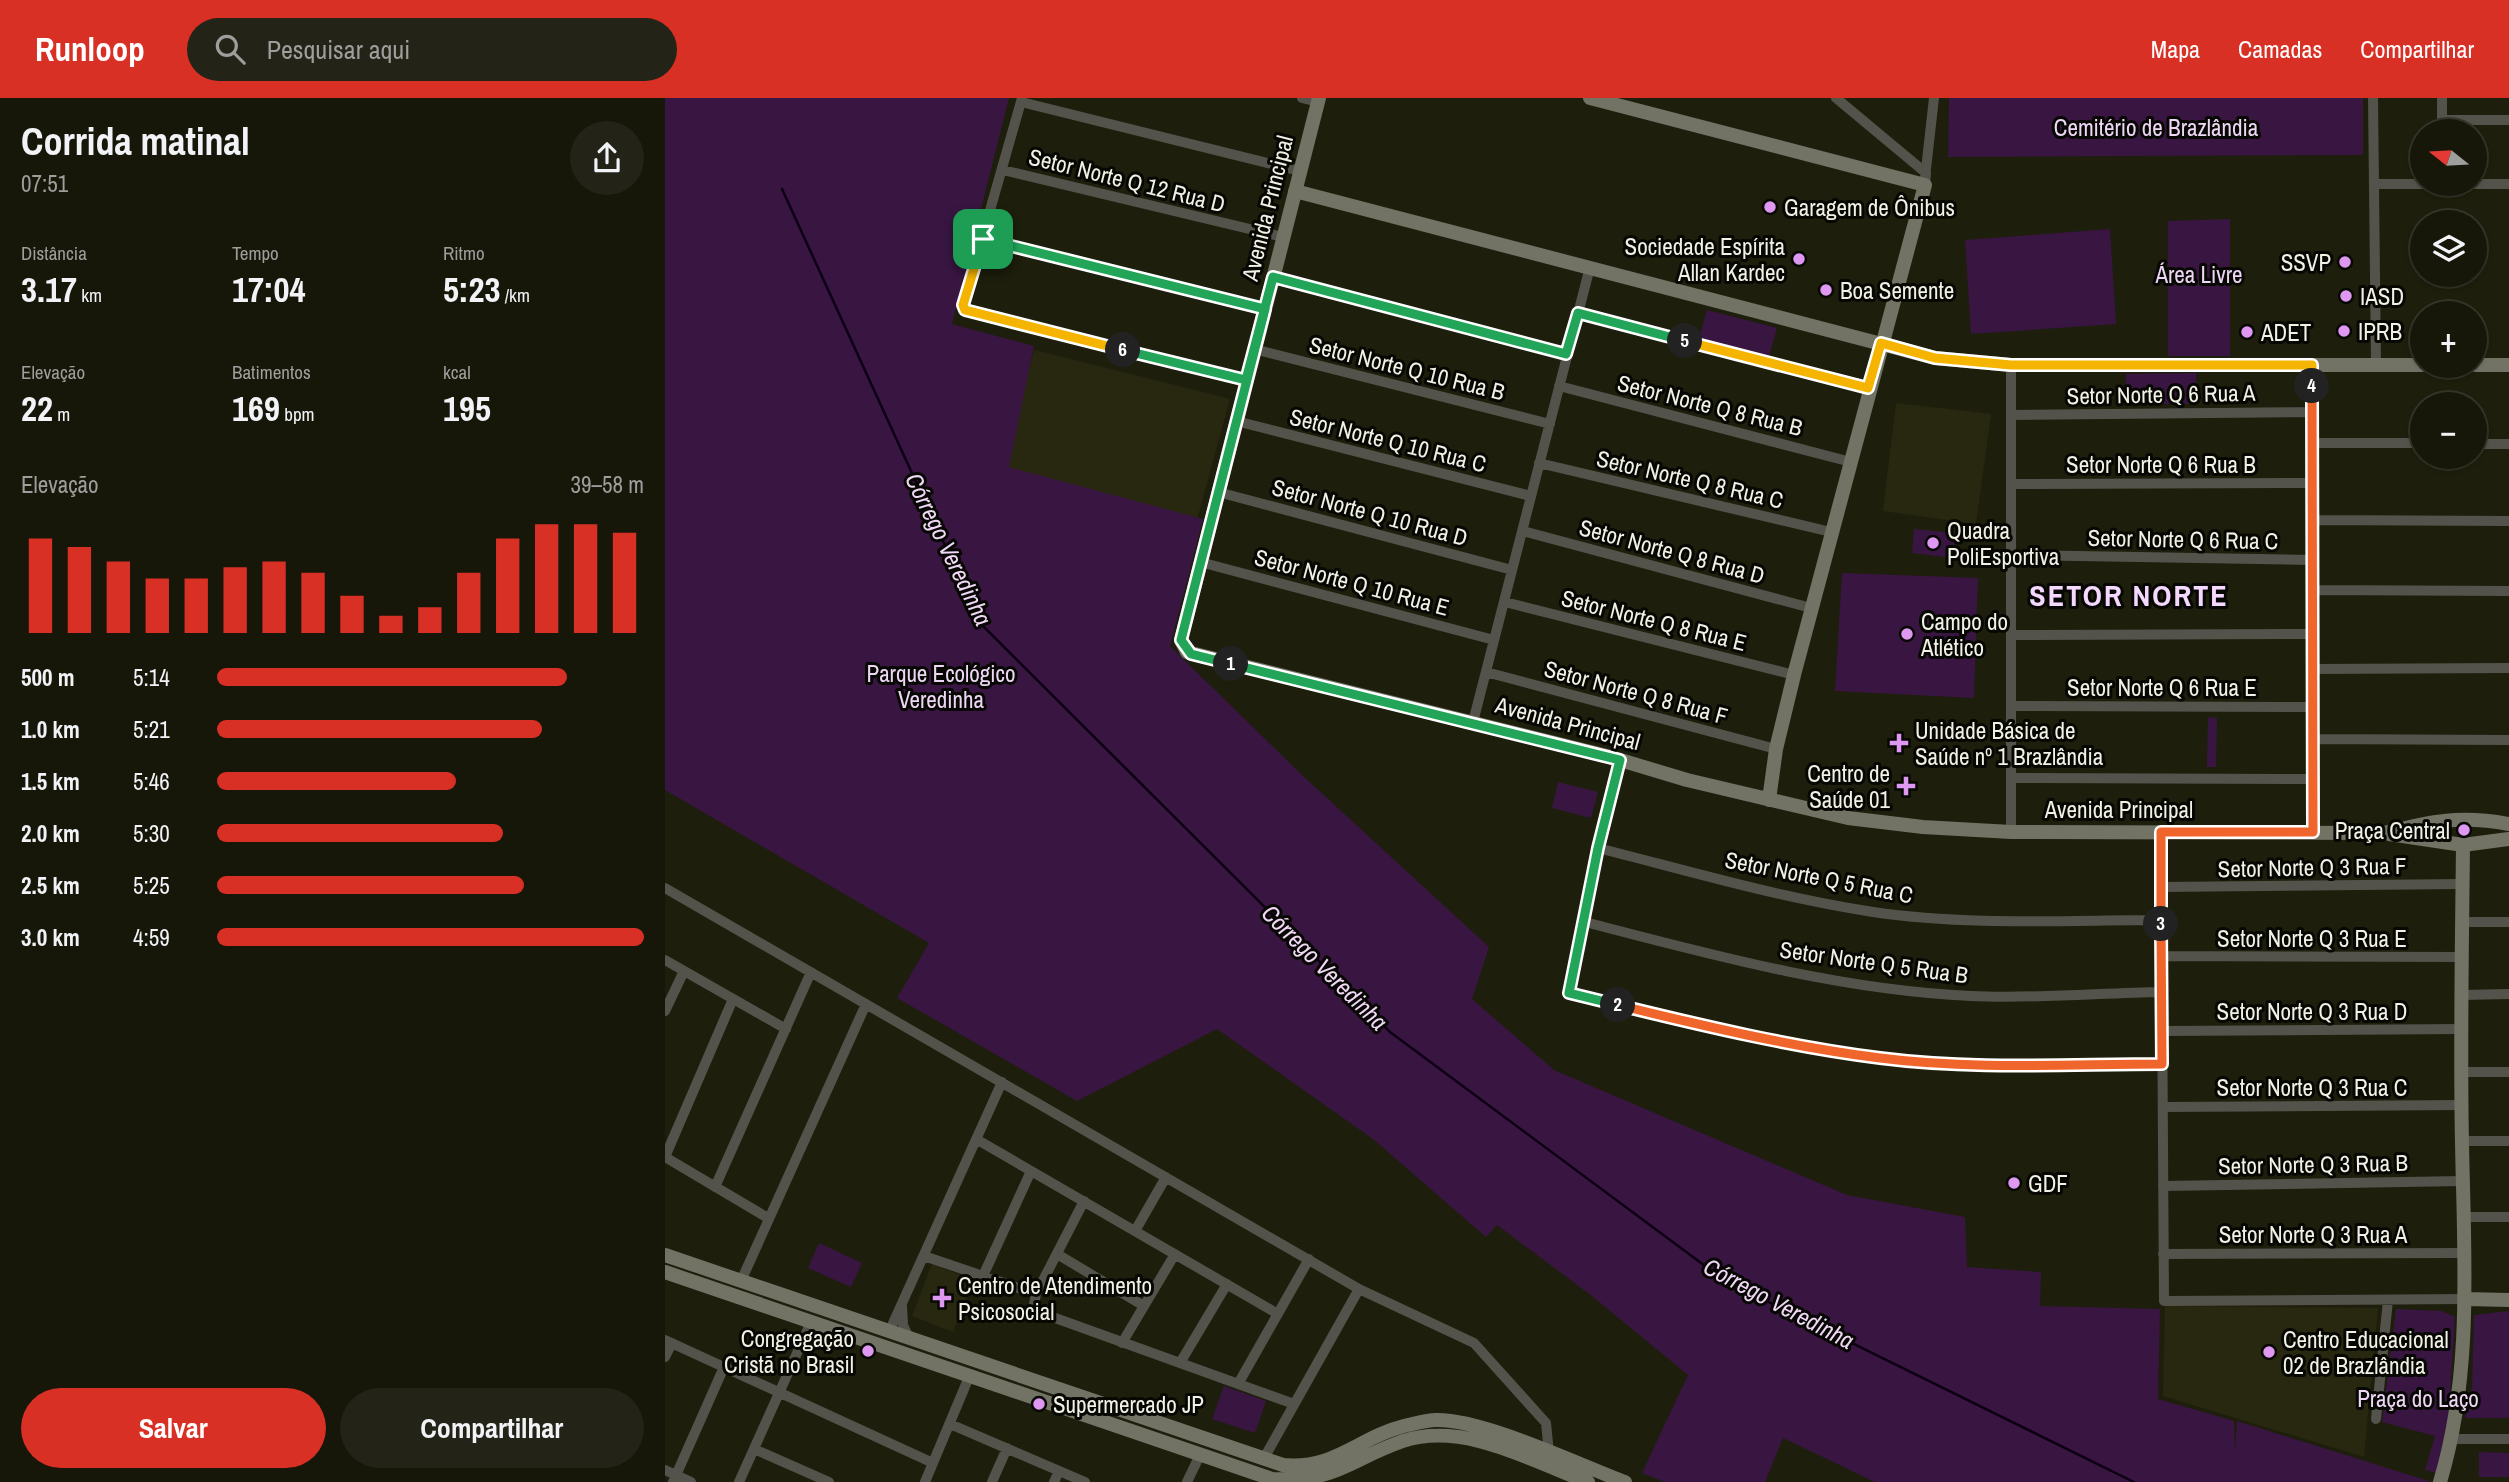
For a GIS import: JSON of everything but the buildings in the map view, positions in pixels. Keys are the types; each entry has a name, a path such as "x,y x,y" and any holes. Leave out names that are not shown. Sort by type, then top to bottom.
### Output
{"street":[{"path":"1302,98 1318,100"},
{"path":"1590,98 1925,185"},
{"path":"1836,98 1926,173 1925,185"},
{"path":"1769,800 1776,749 1794,675 1868,388 1925,185 1934,98"},
{"path":"2373,98 2376,365"},
{"path":"2442,98 2442,119"},
{"path":"1246,380 965,310 963,305 1022,100 1300,171"},
{"name":"Avenida Principal","path":"1318,100 1181,640 1188,652 1848,818 1923,827 2011,832 2384,833 2437,819 2464,817 2509,824"},
{"path":"2487,122 2509,120"},
{"name":"Setor Norte Q 12 Rua D","path":"1003,170 1283,237"},
{"path":"2374,184 2410,184"},
{"path":"2487,184 2509,184"},
{"path":"1295,191 1935,358 2011,365 2410,365"},
{"path":"983,239 1265,309"},
{"path":"1473,722 1590,267"},
{"path":"1273,277 1566,354"},
{"path":"1578,313 1868,388"},
{"name":"Setor Norte Q 10 Rua B","path":"1254,349 1550,424"},
{"path":"2011,365 2011,832"},
{"path":"2312,365 2313,832"},
{"path":"2487,365 2509,365"},
{"name":"Setor Norte Q 8 Rua B","path":"1559,386 1851,461"},
{"name":"Setor Norte Q 6 Rua A","path":"2011,415 2312,412"},
{"name":"Setor Norte Q 10 Rua C","path":"1236,421 1531,496"},
{"path":"2312,443 2410,443"},
{"path":"2487,444 2509,444"},
{"name":"Setor Norte Q 8 Rua C","path":"1539,463 1831,532"},
{"name":"Setor Norte Q 6 Rua B","path":"2011,484 2312,482"},
{"name":"Setor Norte Q 10 Rua D","path":"1218,492 1512,570"},
{"path":"2312,520 2509,521"},
{"name":"Setor Norte Q 8 Rua D","path":"1523,531 1811,608"},
{"name":"Setor Norte Q 6 Rua C","path":"2011,555 2312,560"},
{"name":"Setor Norte Q 10 Rua E","path":"1200,562 1495,639"},
{"path":"2312,590 2509,591"},
{"name":"Setor Norte Q 8 Rua E","path":"1505,603 1794,675"},
{"path":"2011,635 2313,634"},
{"path":"2313,669 2509,668"},
{"name":"Setor Norte Q 8 Rua F","path":"1486,672 1776,749"},
{"name":"Setor Norte Q 6 Rua E","path":"2011,706 2313,707"},
{"path":"2313,739 2509,740"},
{"path":"1620,760 1598,848 1569,993 1694,1024 1881,1058 1990,1064 2162,1064"},
{"path":"2011,778 2313,779"},
{"path":"2437,819 2432,831 2439,843"},
{"path":"2493,821 2499,831 2494,842"},
{"path":"2161,832 2164,1301 2509,1300"},
{"path":"2384,833 2463,845 2509,839"},
{"path":"2439,1482 2453,1439 2465,1299 2462,1141 2463,845"},
{"name":"Setor Norte Q 5 Rua C","path":"1598,848 1774,892 1874,912 1976,921 2161,920"},
{"name":"Setor Norte Q 3 Rua F","path":"2161,887 2462,884"},
{"path":"665,888 1359,1289 1474,1343 1546,1423 1549,1453"},
{"name":"Setor Norte Q 5 Rua B","path":"1585,922 1731,960 1852,984 1971,996 2162,992"},
{"path":"2462,922 2509,922"},
{"name":"Setor Norte Q 3 Rua E","path":"2162,956 2463,957"},
{"path":"665,960 786,1029"},
{"path":"665,1011 684,971"},
{"path":"715,1186 811,972"},
{"path":"2462,995 2509,994"},
{"path":"733,999 665,1157 768,1218"},
{"path":"741,1281 866,1004"},
{"name":"Setor Norte Q 3 Rua D","path":"2162,1031 2462,1029"},
{"path":"2462,1072 2509,1072"},
{"path":"889,1332 1002,1082"},
{"name":"Setor Norte Q 3 Rua C","path":"2162,1108 2462,1105"},
{"path":"976,1139 1278,1314"},
{"path":"2462,1141 2509,1142"},
{"path":"983,1276 1031,1171"},
{"path":"1135,1231 1166,1177"},
{"name":"Setor Norte Q 3 Rua B","path":"2163,1186 2463,1181"},
{"path":"1084,1201 1036,1294 1033,1310 1294,1404"},
{"path":"2463,1217 2509,1217"},
{"name":"Setor Norte Q 3 Rua A","path":"2163,1254 2464,1253"},
{"path":"1122,1343 1175,1254"},
{"path":"1057,1255 1144,1306"},
{"path":"924,1256 1036,1294"},
{"path":"671,1257 1262,1459 1337,1474 1403,1441 1437,1435 1471,1439 1588,1482"},
{"path":"667,1273 678,1272 680,1265 671,1257"},
{"path":"1238,1384 1309,1259"},
{"path":"694,1282 692,1271 699,1267"},
{"path":"667,1273 1256,1475 1300,1482 1401,1427 1436,1420 1473,1424 1625,1482"},
{"path":"1180,1363 1227,1284"},
{"path":"1256,1475 1254,1465 1262,1459 1359,1289"},
{"path":"2376,1419 2388,1300"},
{"path":"902,1306 903,1325 910,1339"},
{"path":"739,1482 811,1322"},
{"path":"665,1357 668,1341 933,1463"},
{"path":"925,1482 950,1424 976,1380 990,1366"},
{"path":"674,1478 724,1367"},
{"path":"1091,1420 1098,1416 1098,1403"},
{"path":"1115,1428 1115,1415 1122,1411"},
{"path":"950,1424 1084,1482"},
{"path":"2453,1439 2509,1438"},
{"path":"992,1482 1007,1448"},
{"path":"754,1449 810,1478 828,1482"},
{"path":"1238,1469 1248,1463 1245,1453"},
{"path":"1187,1482 1199,1457"},
{"path":"665,1470 674,1478 691,1482"},
{"path":"1054,1482 1059,1471"}],"shaded area":[{"path":"1034,350 1230,399 1197,520 1004,470"},
{"path":"1896,403 1991,414 1976,524 1883,511"},
{"name":"Centro de Atendimento Psicosocial","path":"932,1264 973,1280 953,1332 912,1316"},
{"name":"Centro Educacional 02 de Brazlândia","path":"2165,1306 2378,1308 2364,1457 2163,1396"}],"green space":[{"name":"Parque Ecológico Veredinha","path":"665,98 1009,98 952,324 1034,346 1009,467 1203,519 1170,646 1302,775 1489,947 1472,999 1554,1070 1847,1195 1965,1217 1967,1267 2041,1272 2040,1306 2160,1309 2158,1399 2234,1421 2235,1452 2237,1421 2432,1482 1875,1482 1783,1438 1765,1482 1665,1482 1642,1473 1688,1375 1592,1296 1497,1225 1486,1237 1373,1139 1217,1029 1077,1101 897,998 929,943 665,790"},
{"name":"Cemitério de Brazlândia","path":"1949,98 2363,98 2363,155 1948,157"},
{"name":"Área Livre","path":"2230,219 2230,356 2168,356 2168,221"},
{"path":"2110,229 2116,324 1971,334 1965,240"},
{"path":"1707,310 1777,328 1768,360 1698,341"},
{"path":"2196,373 2198,404 2125,404 2126,374"},
{"name":"Quadra PoliEsportiva","path":"1914,529 1955,533 1953,558 1912,553"},
{"name":"Campo do Atlético","path":"1842,573 1978,578 1974,698 1835,691"},
{"path":"2208,717 2217,718 2216,767 2207,767"},
{"path":"1558,782 1598,792 1591,818 1552,808"},
{"path":"819,1243 862,1263 851,1287 808,1268"},
{"name":"Praça do Laço","path":"2396,1309 2442,1311 2455,1317 2447,1437 2436,1473 2425,1470 2435,1436 2382,1422"},
{"path":"2509,1311 2509,1418 2465,1418 2472,1387 2474,1315"},
{"path":"1224,1386 1266,1401 1255,1433 1212,1419"},
{"path":"2479,1452 2509,1453 2509,1477 2479,1477"}],"waterway":[{"name":"Córrego Veredinha","path":"782,189 981,624 1390,1032 1724,1280 2134,1482"}],"place":[{"name":"Garagem de Ônibus","path":"1770,207"},
{"name":"Sociedade Espírita Allan Kardec","path":"1799,259"},
{"name":"SSVP","path":"2345,262"},
{"name":"Boa Semente","path":"1826,290"},
{"name":"IASD","path":"2346,296"},
{"name":"IPRB","path":"2344,331"},
{"name":"ADET","path":"2247,332"},
{"name":"Quadra PoliEsportiva","path":"1933,543"},
{"name":"Campo do Atlético","path":"1907,634"},
{"name":"Unidade Básica de Saúde nº 1 Brazlândia","path":"1899,743"},
{"name":"Centro de Saúde 01","path":"1906,786"},
{"name":"Praça Central","path":"2464,830"},
{"name":"GDF","path":"2014,1183"},
{"name":"Centro de Atendimento Psicosocial","path":"942,1298"},
{"name":"Congregação Cristã no Brasil","path":"868,1351"},
{"name":"Centro Educacional 02 de Brazlândia","path":"2269,1352"},
{"name":"Supermercado JP","path":"1039,1404"}],"district":[{"name":"SETOR NORTE","path":"2129,595"}],"route":[{"path":"983,239 963,305 965,310 1246,380 1265,309 1273,277 1566,354 1578,313 1868,388 1881,343 1935,358 2011,365 2312,365 2313,832 2161,832 2162,1064 1990,1064 1881,1058 1694,1024 1569,993 1598,848 1620,760 1188,652 1181,640 1265,309 983,239"}]}
